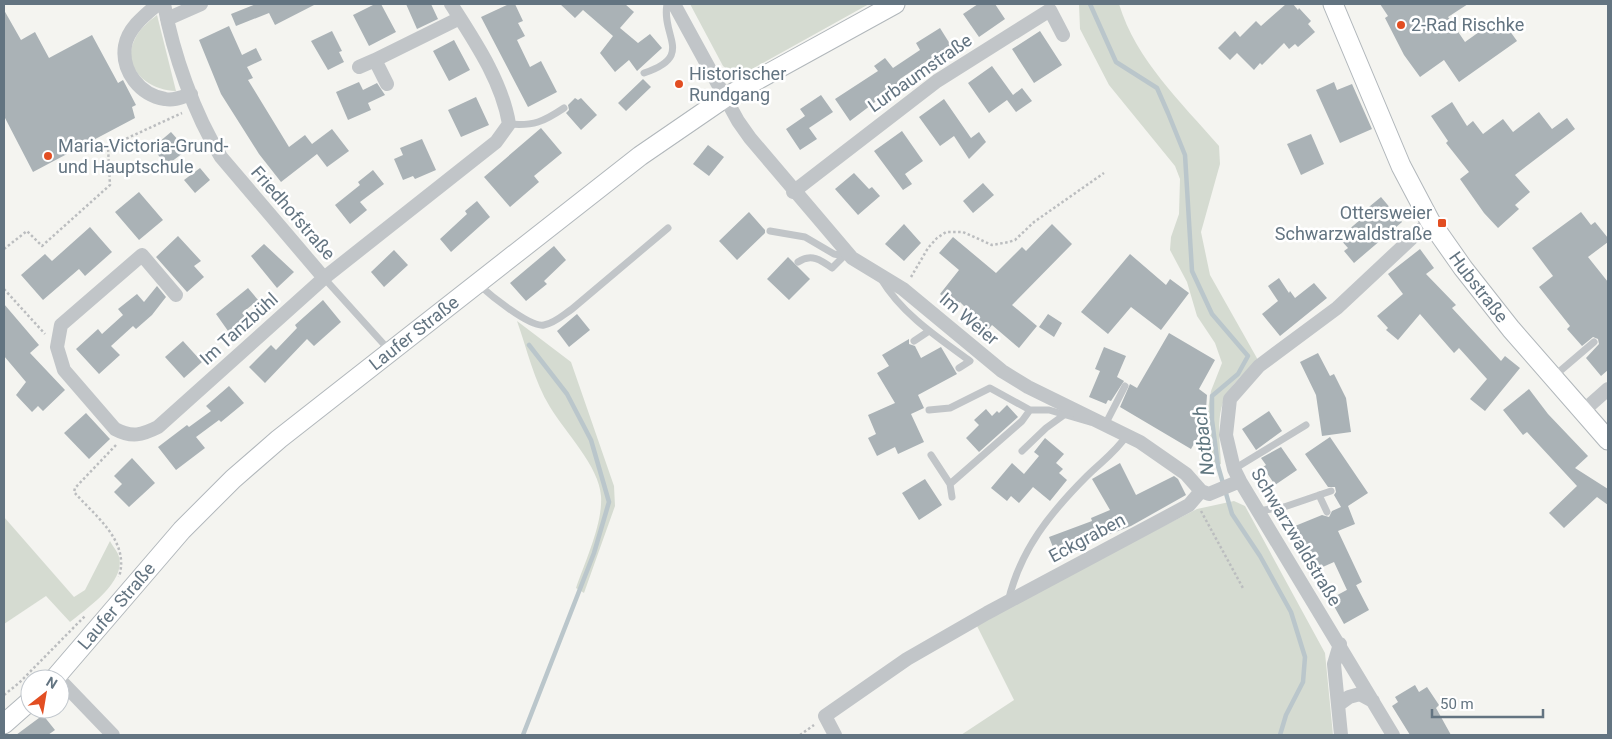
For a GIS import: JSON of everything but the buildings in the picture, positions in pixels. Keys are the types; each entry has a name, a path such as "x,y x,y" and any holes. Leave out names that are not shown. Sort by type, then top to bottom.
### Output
{"main road":[{"name":"Laufer Straße","path":"65,669 182,530 233,479 279,439 640,156 726,98 895,4"},
{"name":"Hubstraße","path":"1333,4 1401,166 1430,221 1472,280 1552,377 1608,440"},
{"path":"4,724 20,710"}],"street":[{"path":"158,4 131,32 125,51 128,72 138,85 152,96 171,99 191,94"},
{"name":"Friedhofstraße","path":"164,4 195,108 220,157 324,278"},
{"path":"167,19 201,4"},
{"path":"451,4 479,49 506,107 509,124"},
{"path":"674,4 726,98"},
{"name":"Lurbaumstraße","path":"793,192 937,81 1050,10 1063,35"},
{"path":"359,67 460,18"},
{"path":"375,60 388,84"},
{"name":"Im Weier","path":"726,98 750,138 848,257 903,289 1002,371 1028,387 1116,428 1186,474 1202,495"},
{"name":"Im Tanzbühl","path":"126,434 143,435 158,427 324,278 496,142 509,124"},
{"name":"Schwarzwaldstraße","path":"1393,735 1340,644 1318,612 1258,511 1235,478 1226,435 1230,399 1259,366 1336,308 1430,221"},
{"path":"126,434 115,428 64,370 57,347 61,325 142,255 176,295"},
{"path":"1582,412 1608,389"},
{"path":"1202,495 1235,478"},
{"name":"Eckgraben","path":"825,716 907,659 987,613 1189,505 1202,495"},
{"path":"1340,644 1334,664 1341,735"},
{"path":"70,692 113,735"},
{"path":"1338,705 1349,697 1360,694 1373,702"},
{"path":"825,716 835,735"}],"lane":[{"path":"644,73 661,68 670,57 674,44 664,17 667,4"},
{"path":"509,124 527,125 546,120 564,108"},
{"path":"478,283 488,294 533,324 543,326 556,321 572,309 668,228"},
{"path":"770,231 805,237 834,254 848,257"},
{"path":"798,262 811,257 820,259 832,268 848,257"},
{"path":"879,274 888,290 929,331 970,361 959,368"},
{"path":"324,278 391,351"},
{"path":"914,341 929,331"},
{"path":"1552,377 1594,342"},
{"path":"1008,602 1014,576 1027,548 1074,489 1114,452 1116,428 1125,386"},
{"path":"929,410 950,408 971,399 982,390 990,388 1030,410 1049,410 1116,428"},
{"path":"950,484 1022,420 1030,410"},
{"path":"1022,451 1046,428 1064,415"},
{"path":"1235,478 1306,425"},
{"path":"932,455 950,484 952,497"},
{"path":"1258,511 1284,507 1331,491"},
{"path":"1319,495 1327,512"}],"path":[{"path":"4,249 27,231 42,246 110,185 108,147 195,108"},
{"path":"903,289 928,248 946,232 963,232 992,245 1015,240 1034,222 1104,173"},
{"path":"4,289 57,347"},
{"path":"119,579 122,566 120,548 116,539 74,492 75,488 126,434"},
{"path":"1202,495 1244,590"},
{"path":"4,695 19,683 40,661"},
{"path":"800,735 825,716"}],"shaded area":[{"path":"690,4 869,4 743,74 731,72 723,66"},
{"path":"1079,4 1119,4 1136,44 1148,62 1161,80 1219,146 1220,164 1201,232 1210,275 1258,360 1234,384 1222,405 1219,425 1221,464 1213,466 1201,452 1211,391 1222,363 1215,343 1197,316 1187,282 1170,250 1171,237 1179,214 1180,179 1175,166 1109,85 1080,29"},
{"path":"157,15 176,91 166,90 148,83 135,70 132,61 131,51 138,33"},
{"path":"517,321 571,362 614,486 615,506 584,593 576,588 593,542 599,518 601,496 599,485 588,461 544,397"},
{"path":"1234,501 1245,506 1325,653 1333,735 961,735 1014,700 976,624 993,613 1197,509"},
{"path":"4,517 74,597 85,590 110,541 118,554 120,564 118,574 96,601 70,622 46,596 4,624"}],"waterway":[{"name":"Notbach","path":"1090,4 1116,62 1157,88 1185,155 1192,271 1212,314 1248,356 1238,374 1212,396 1212,420 1218,466 1232,514 1260,556 1291,612 1305,657 1303,682 1286,715 1280,735"},
{"path":"523,735 594,553 609,502 591,440 567,394 529,345"}],"place":[{"name":"2-Rad Rischke","path":"1401,25"},
{"name":"Historischer Rundgang","path":"679,84"},
{"name":"Maria-Victoria-Grund- und Hauptschule","path":"48,156"},
{"name":"Ottersweier Schwarzwaldstraße","path":"1442,223"}]}
